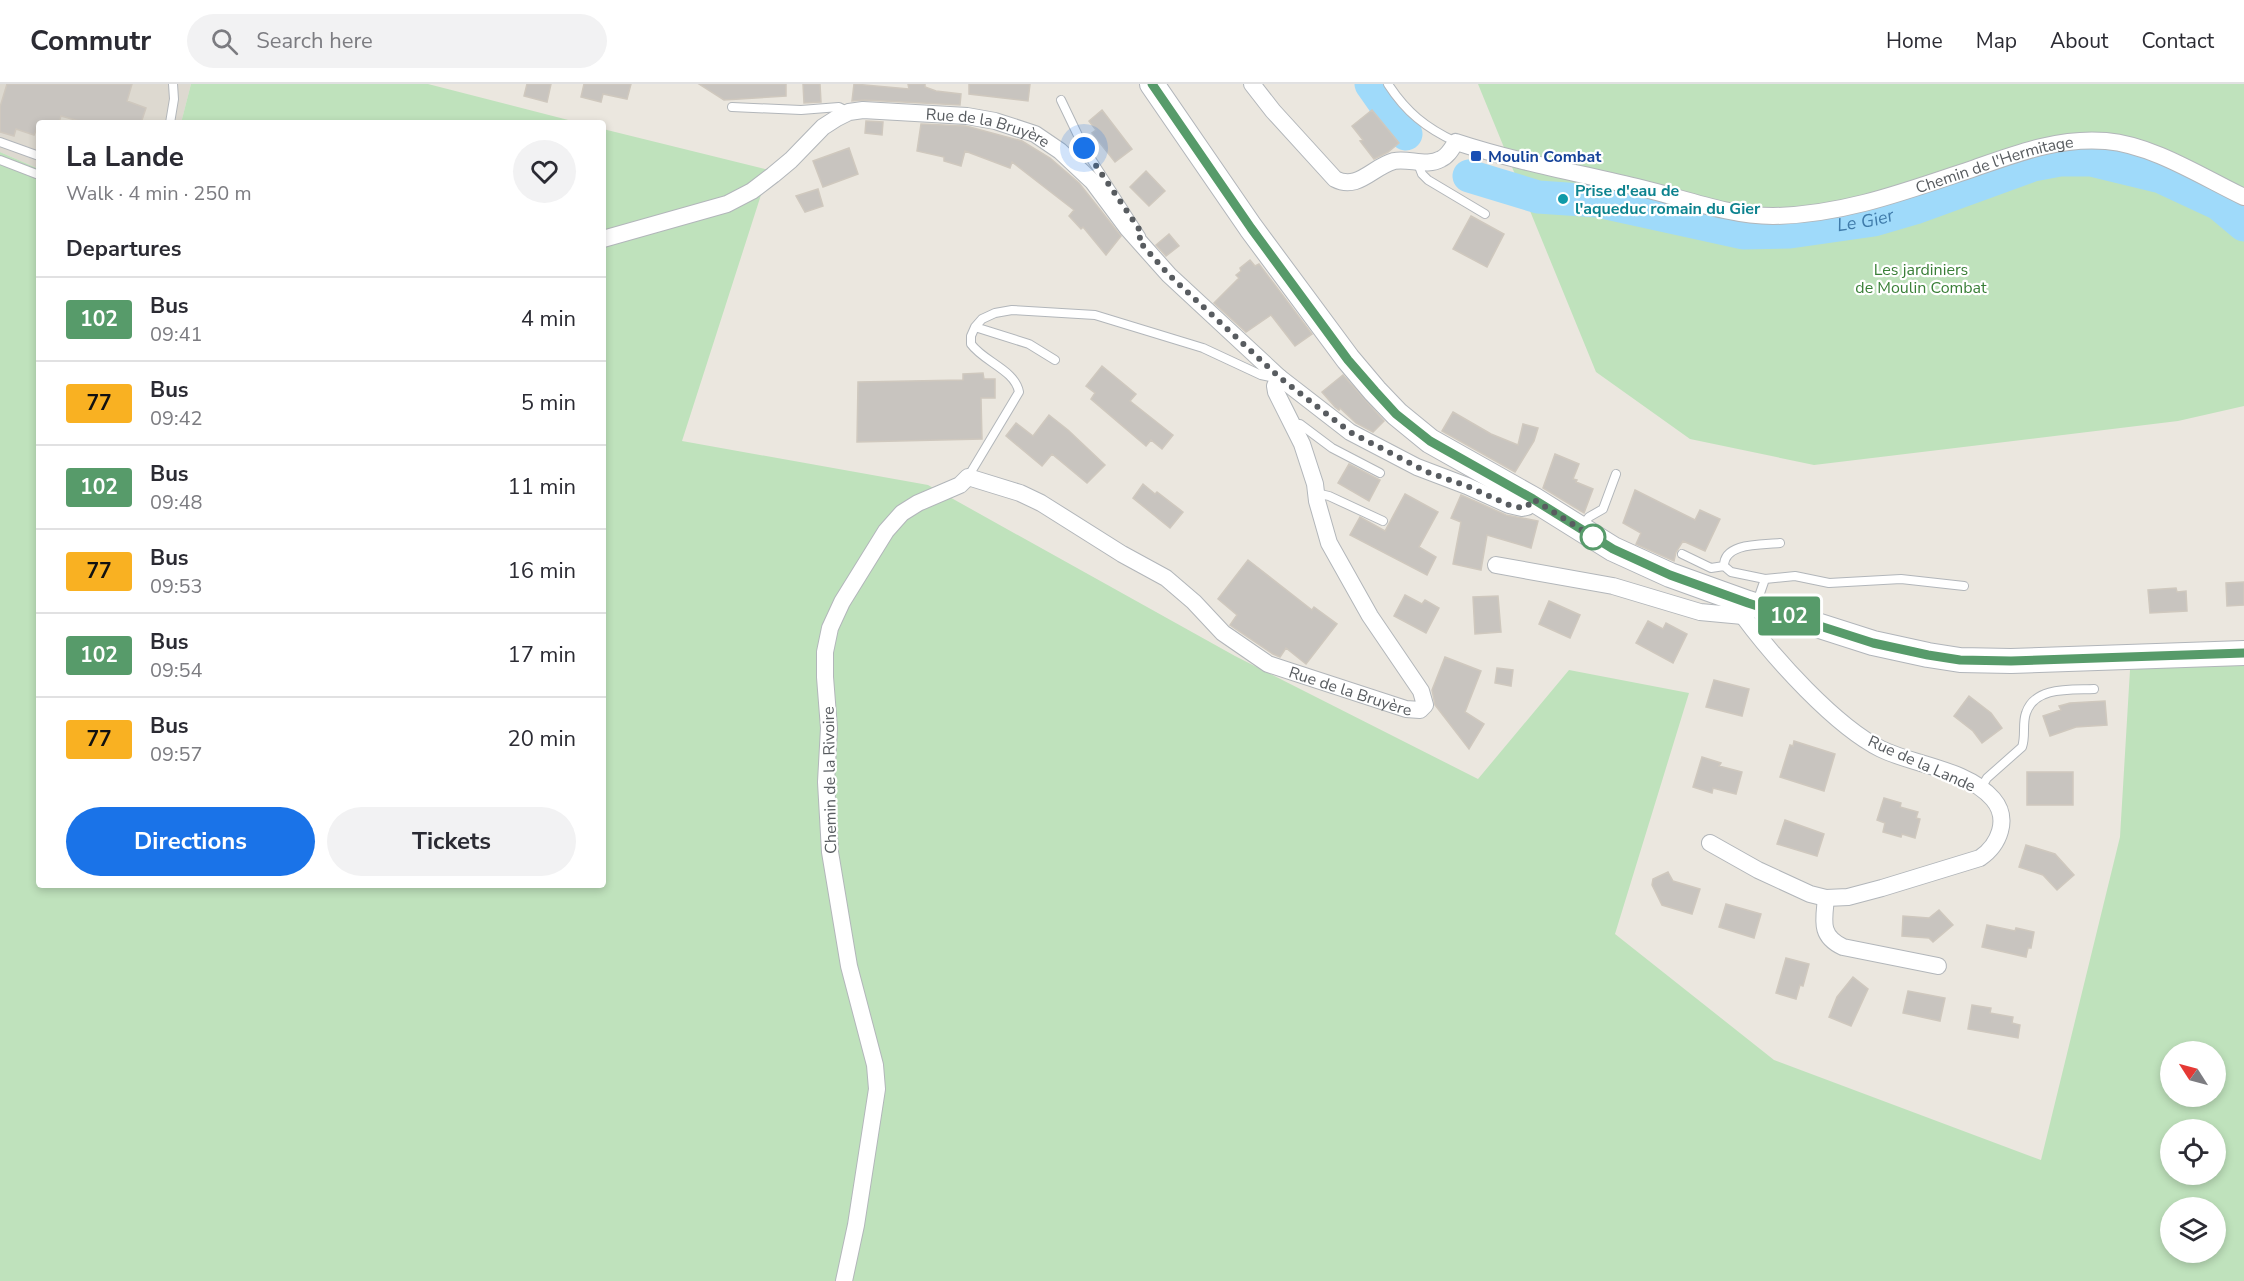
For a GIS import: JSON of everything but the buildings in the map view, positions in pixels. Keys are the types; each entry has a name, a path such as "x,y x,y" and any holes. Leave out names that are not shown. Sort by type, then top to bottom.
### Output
{"main road":[{"path":"1152,84 1251,228 1348,360 1375,391 1412,428 1430,441 1533,499 1613,549 1749,608 1882,645 1960,660 2011,661 2244,653"}],"street":[{"path":"1252,84 1273,111 1335,179 1345,184 1356,182 1381,166 1394,161 1440,160 1448,155 1456,142"},
{"name":"Rue de la Bruyère","path":"606,238 727,204 752,191 791,160 823,127 849,112 863,110 967,116 995,121 1035,134 1078,167 1093,182 1138,240 1169,275 1279,377 1350,432 1417,467 1516,507 1527,507 1533,499"},
{"name":"Chemin de l'Hermitage","path":"1456,142 1498,155 1730,211 1772,216 1826,211 1872,202 2060,141 2107,141 2147,150 2244,197"},
{"name":"Rue de la Bruyère","path":"968,477 1000,486 1041,503 1122,554 1159,574 1181,589 1223,633 1268,664 1407,709 1420,710 1425,705 1421,691 1370,616 1329,543 1316,494 1316,484 1302,444 1276,393 1275,386 1279,377"},
{"name":"Chemin de la Rivoire","path":"844,1281 856,1225 877,1089 875,1065 847,956 830,852 826,782 830,728 825,652 830,628 842,602 886,531 902,513 960,484 968,477"},
{"path":"1496,565 1613,586 1700,612 1749,608"},
{"name":"Rue de la Lande","path":"1710,843 1758,870 1810,894 1826,898 1848,897 1980,858 1989,852 2000,832 1999,809 1994,800 1981,789 1946,771 1883,749 1868,741 1819,701 1749,608"},
{"path":"1826,898 1824,927 1827,937 1834,943 1843,947 1938,966"}],"lane":[{"path":"170,120 174,99 173,84"},
{"path":"1388,84 1407,111 1419,122 1456,142"},
{"path":"1061,100 1084,148 1139,229 1142,235 1138,240"},
{"name":"Rue de la Bruyère","path":"732,107 801,110 839,107 849,112"},
{"path":"0,142 36,155"},
{"path":"0,160 36,174"},
{"path":"1417,161 1422,174 1428,180 1485,214"},
{"path":"968,477 1019,392 1012,378 976,351 971,344 971,336 975,327 982,319 995,313 1012,310 1095,315 1203,348 1261,375 1279,377"},
{"path":"975,327 1029,344 1055,360"},
{"path":"1293,425 1300,424 1332,448 1380,473"},
{"path":"1580,529 1588,517 1603,509 1616,474"},
{"path":"1316,494 1329,496 1383,521"},
{"path":"1724,566 1725,557 1737,549 1780,543"},
{"path":"1682,554 1711,568 1724,566 1731,572 1765,579 1795,576 1829,583 1901,579 1964,585"},
{"path":"1749,608 1765,579"},
{"path":"1981,789 1988,778 2022,747 2026,714 2035,700 2053,691 2094,689"}],"shaded area":[{"path":"0,84 191,84 182,120 36,120 36,168 0,152"}],"green space":[{"path":"191,84 428,84 568,120 182,120"},
{"name":"Les jardiniers de Moulin Combat","path":"1478,84 2244,84 2244,406 2178,421 1814,465 1690,439 1596,372"},
{"path":"606,130 769,170 682,441 928,485 1235,656 1478,779 1569,670 1689,693 1615,934 1774,1060 2041,1160 2120,837 2130,670 2196,663 2244,666 2244,1281 0,1281 0,152 36,168 36,888 606,888"}],"waterway":[{"name":"Le Gier","path":"1371,84 1406,134"},
{"name":"Le Gier","path":"1469,176 1538,197 1597,201 1743,233 1790,232 1874,220 1915,208 2033,165 2060,160 2091,160 2161,177 2219,204 2244,225"}],"bus line":[{"name":"102","path":"1152,84 1251,228 1348,360 1396,414 1430,441 1533,499 1613,549 1670,575 1748,603 1873,643 1928,655 1960,660 2011,661 2244,653"}],"place":[{"name":"Moulin Combat","path":"1476,156"},
{"name":"Prise d'eau de l'aqueduc romain du Gier","path":"1563,199"}],"route":[{"path":"1084,148 1139,229 1142,235 1138,240 1169,275 1279,377 1350,432 1417,467 1454,480 1509,505 1527,507 1533,499 1593,537"}]}
